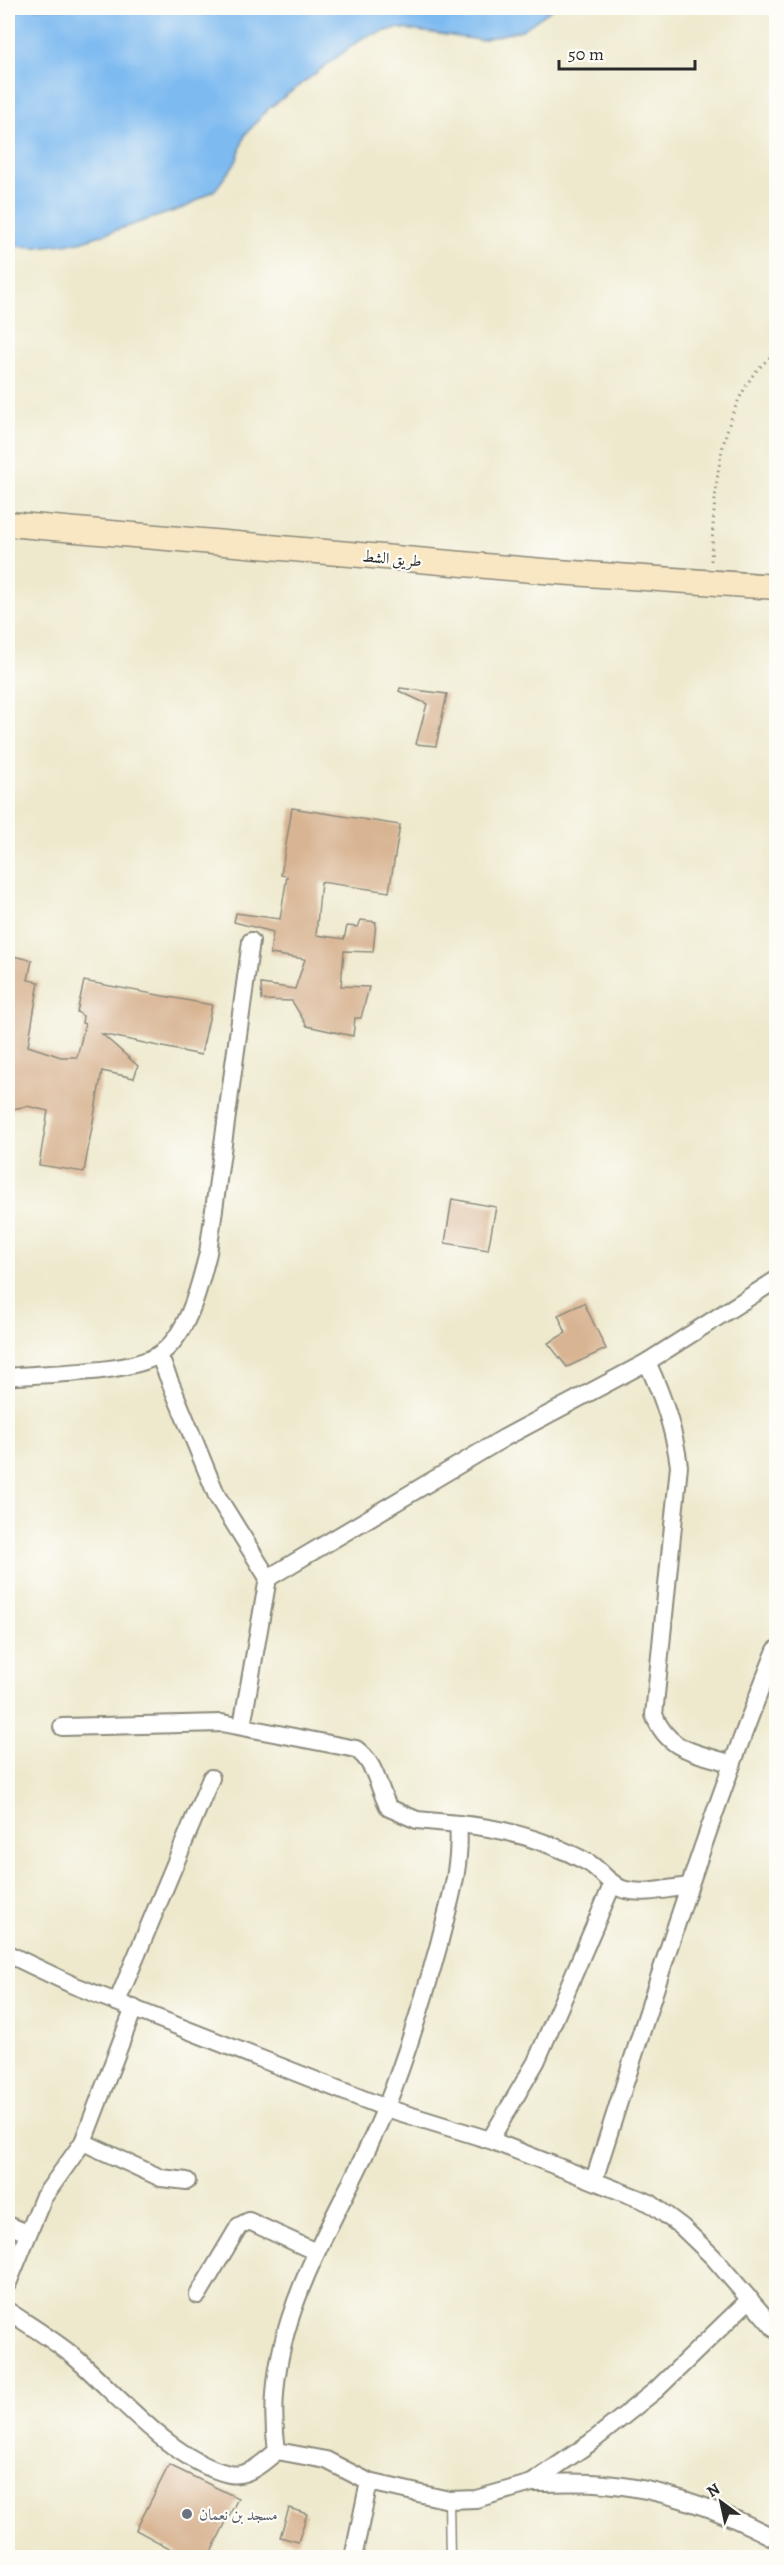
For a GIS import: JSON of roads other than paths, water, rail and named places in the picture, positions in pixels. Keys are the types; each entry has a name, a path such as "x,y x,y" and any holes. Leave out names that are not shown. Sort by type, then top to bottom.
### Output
{"main road":[{"name":"طريق الشط","path":"8,524 531,570 777,587"}],"street":[{"path":"8,1377 126,1365 159,1355 187,1319 195,1301 208,1253 251,940"},
{"path":"268,1578 504,1438 647,1362 777,1280"},
{"path":"159,1355 217,1496 268,1578 242,1726"},
{"path":"647,1362 669,1416 679,1466 654,1715 667,1738 682,1749 732,1764"},
{"path":"594,2180 689,1886 732,1764 770,1684 777,1650"},
{"path":"62,1727 204,1723 242,1726 296,1739 356,1749 371,1763 389,1808 417,1820 494,1827 546,1844 589,1863 613,1884 635,1892 689,1886"},
{"path":"117,2001 210,1778"},
{"path":"277,2451 272,2404 276,2366 283,2337 316,2252 386,2108 432,1969 458,1870 458,1824"},
{"path":"490,2140 536,2062 613,1884"},
{"path":"8,1954 73,1985 386,2108 490,2140 650,2203 682,2227 777,2330"},
{"path":"8,2283 43,2198 83,2142 135,2008"},
{"path":"83,2142 161,2178 187,2181"},
{"path":"198,2295 239,2226 249,2221 316,2252"},
{"path":"8,2225 27,2233"},
{"path":"532,2483 590,2443 656,2390 750,2299"},
{"path":"8,2311 70,2354 160,2437 183,2452 230,2474 245,2473 277,2451 326,2460 369,2482 448,2500 476,2499 532,2483 607,2484 681,2499 777,2539"},
{"path":"353,2558 369,2482"}],"lane":[{"path":"448,2500 450,2558"}],"water":[{"path":"8,8 554,8 522,30 480,40 397,28 364,37 268,109 245,135 236,162 215,190 186,207 80,242 38,247 8,246"}],"place":[{"name":"مسجد بن نعمان","path":"187,2514"}]}
